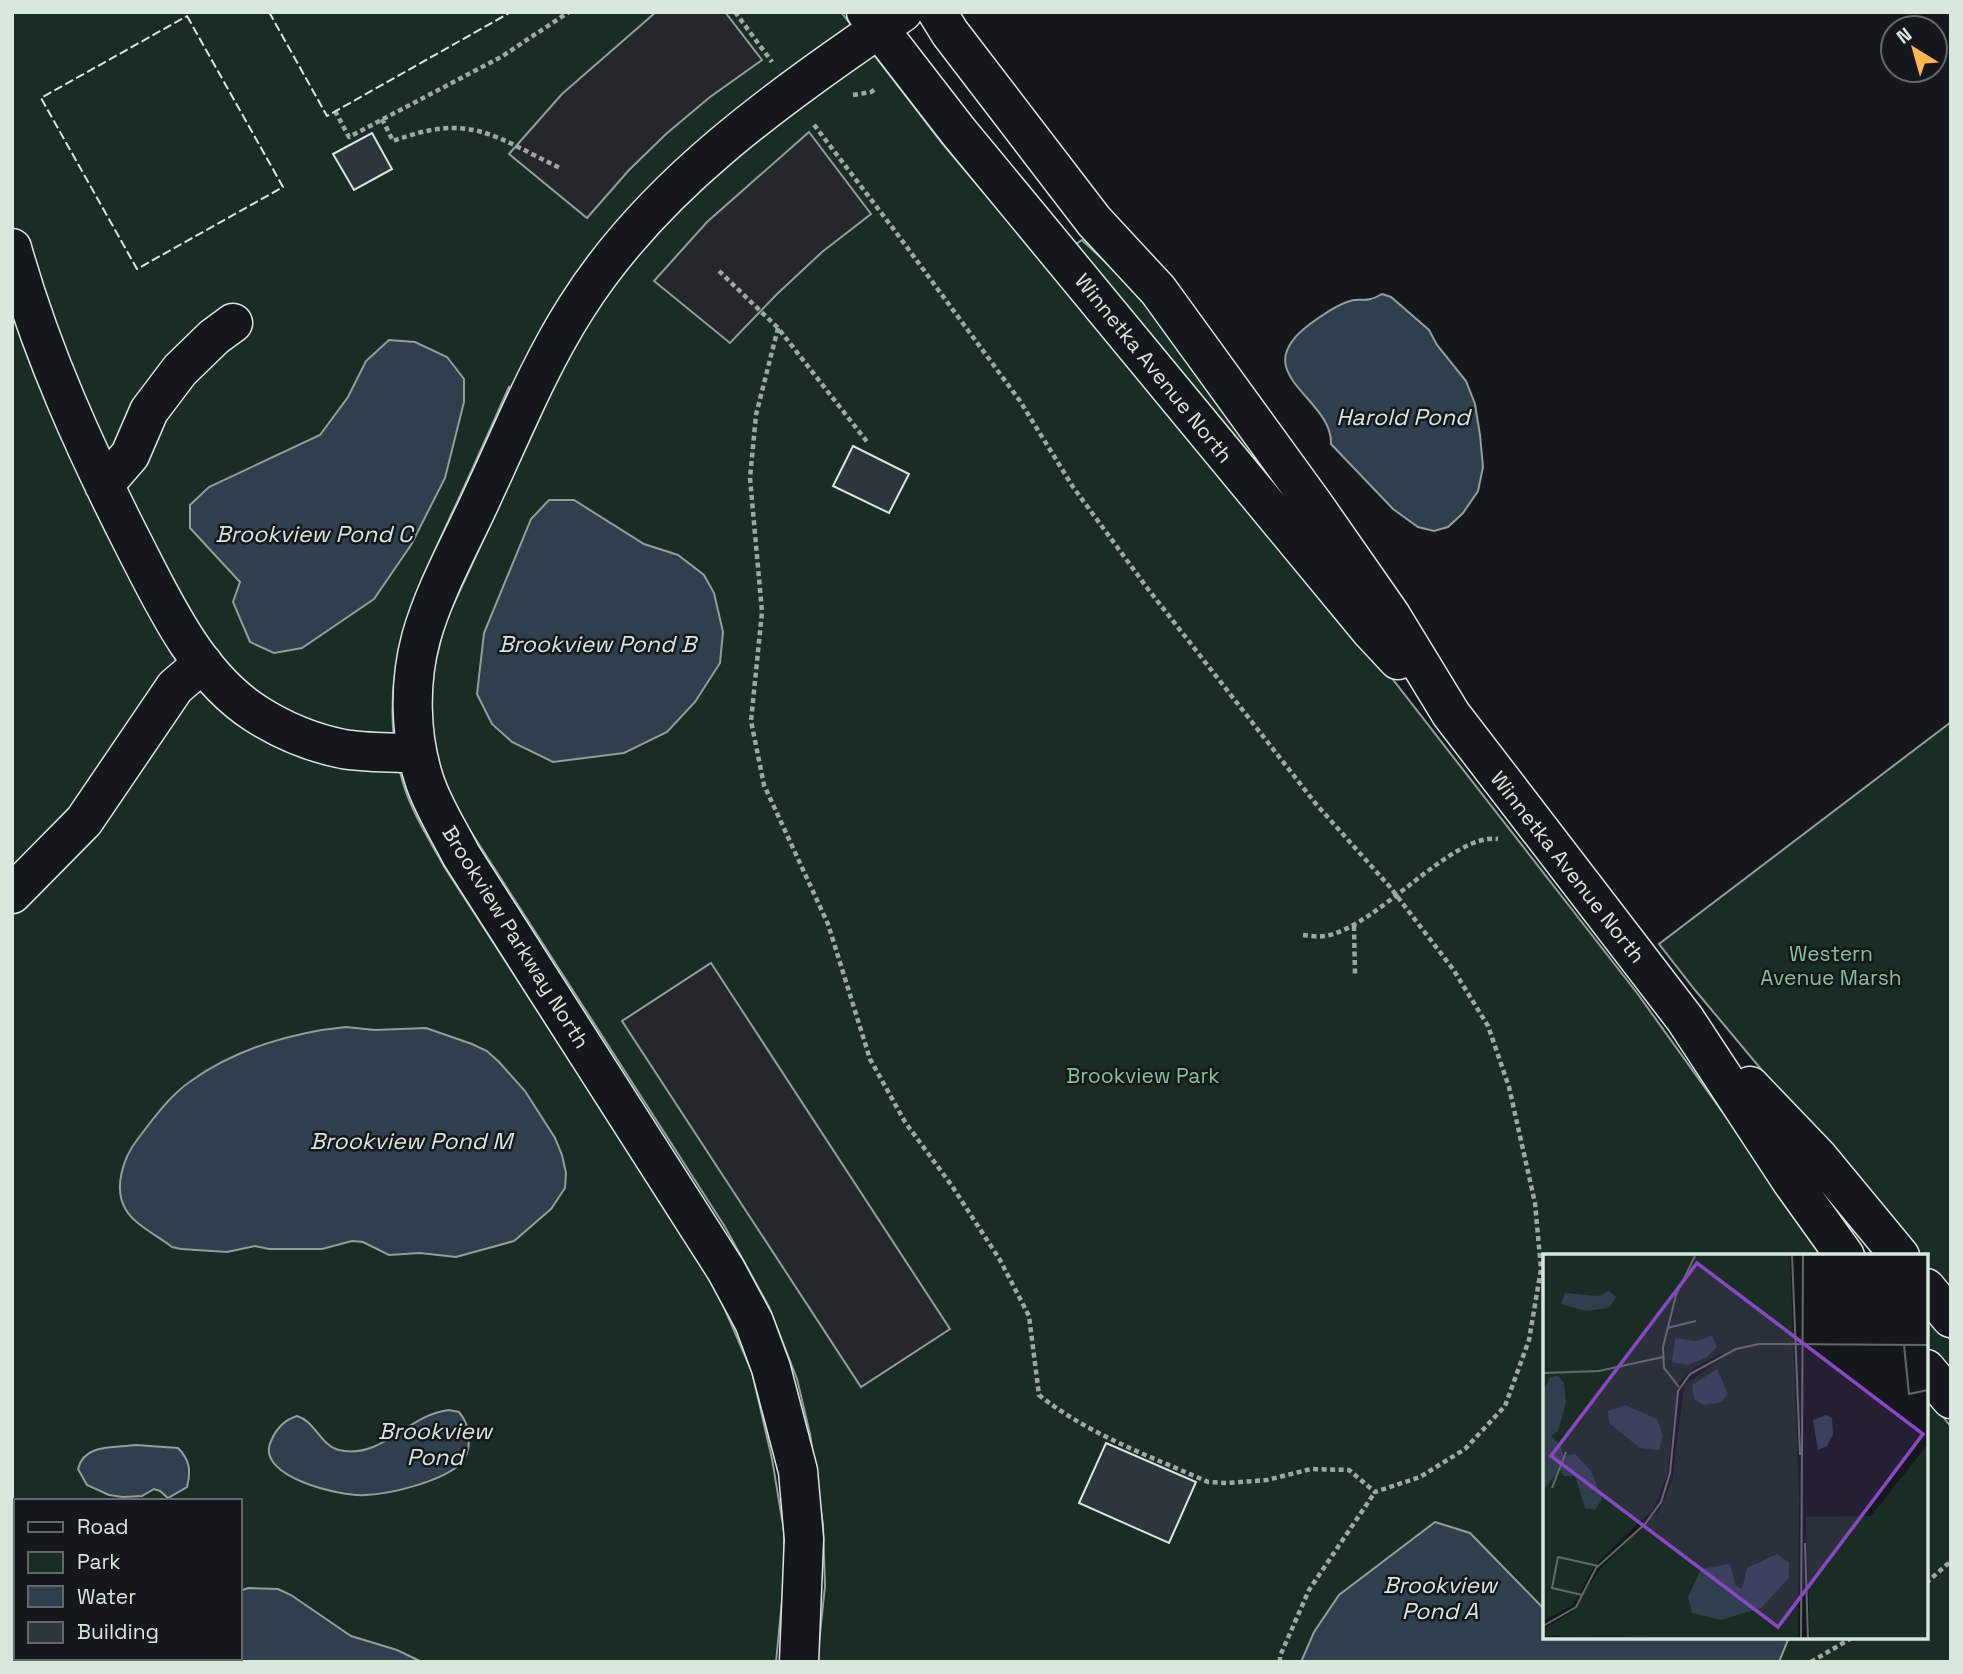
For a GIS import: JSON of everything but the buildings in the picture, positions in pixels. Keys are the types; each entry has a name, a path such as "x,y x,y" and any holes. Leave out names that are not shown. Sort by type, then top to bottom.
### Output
{"street":[{"name":"Winnetka Avenue North","path":"937,12 950,33 1094,220 1158,290 1390,614 1451,715"},
{"name":"Brookview Parkway North","path":"799,1662 804,1539 798,1471 771,1368 754,1322 719,1259 461,855 425,782 417,754 413,721 421,639 440,589 530,392 575,308 632,233 678,185 742,128 792,92 883,18"},
{"name":"Winnetka Avenue North","path":"883,18 958,131 1344,600 1451,715 1685,1019 1792,1182 1844,1254"},
{"path":"12,248 63,396 104,485 164,603 203,663 226,691 254,713 292,733 343,748 417,754"},
{"path":"104,485 130,455 149,411 180,370 214,337 233,323"},
{"path":"12,894 84,821 176,687 203,663"},
{"name":"Winnetka Avenue North","path":"1685,1019 1819,1158 1897,1254"},
{"path":"1928,1290 1951,1318"},
{"path":"1928,1370 1951,1399"}],"path":[{"path":"335,111 349,137 501,57 569,12"},
{"path":"735,12 806,114 1020,401 1073,487 1148,589 1316,804 1396,896 1453,969 1488,1026 1509,1087 1535,1203 1541,1269 1529,1340 1505,1406 1465,1450 1420,1477 1375,1492 1309,1590 1280,1656 1280,1662"},
{"path":"382,119 393,141 422,130 456,126 481,130 562,169"},
{"path":"719,271 778,328 868,443"},
{"path":"778,328 756,415 750,478 762,612 751,721 764,785 828,924 870,1059 905,1122 952,1186 1000,1261 1029,1317 1040,1395 1067,1417 1099,1434 1208,1482 1267,1480 1311,1469 1349,1470 1375,1492"},
{"path":"1303,935 1325,936 1354,926 1430,869 1474,842 1496,837 1504,842"},
{"path":"1354,926 1355,975"},
{"path":"1928,1581 1951,1561"},
{"path":"1811,1662 1850,1639"}],"green space":[{"name":"Brookview Park","path":"12,12 841,12 942,143 1380,663 1637,993 1825,1254 1543,1254 1543,1639 1928,1639 1928,1398 1951,1427 1951,1662 817,1662 825,1586 823,1525 810,1434 797,1379 769,1307 725,1227 453,804 441,776 432,726 431,680 445,623 541,415 509,387 437,546 411,611 395,677 392,711 395,746 411,805 445,868 694,1253 720,1298 752,1372 772,1459 784,1531 784,1580 776,1662 12,1662"},
{"path":"1082,240 1148,302 1231,412 1301,525 1076,244"},
{"name":"Western Avenue Marsh","path":"1951,722 1951,1296 1928,1269 1928,1254 1915,1254 1659,944"},
{"path":"1928,1313 1951,1340 1951,1379 1928,1350"}],"shaded area":[{"path":"656,12 725,12 762,60 710,97 666,134 629,170 587,218 509,154 562,94"},
{"path":"809,132 871,214 822,252 730,343 654,281 707,222"},
{"path":"711,963 950,1329 861,1387 622,1021"}],"water":[{"name":"Harold Pond","path":"1382,294 1391,297 1429,330 1437,345 1466,381 1475,404 1483,467 1478,491 1463,513 1448,527 1434,531 1418,527 1393,509 1331,444 1328,427 1288,372 1285,357 1292,342 1310,324 1342,304 1352,300 1371,299"},
{"name":"Brookview Pond C","path":"389,340 415,342 447,357 464,379 464,402 445,478 411,545 374,599 302,648 274,653 250,642 233,602 240,582 190,528 190,505 209,487 320,435 348,397 366,361"},
{"name":"Brookview Pond B","path":"549,500 574,500 644,544 678,555 704,575 714,593 723,632 720,663 695,702 667,732 624,753 553,762 512,742 492,724 477,694 484,633 531,519"},
{"name":"Brookview Pond M","path":"346,1027 375,1030 426,1028 487,1051 525,1091 555,1138 562,1155 566,1173 565,1188 551,1209 514,1241 456,1257 420,1253 389,1255 363,1242 352,1241 322,1249 269,1249 255,1246 227,1252 181,1249 172,1247 130,1215 120,1193 124,1165 137,1140 155,1116 183,1087 208,1070 246,1051 306,1033"},
{"name":"Brookview Pond","path":"449,1410 459,1412 468,1432 469,1447 463,1461 439,1477 401,1490 354,1495 321,1488 287,1474 275,1465 269,1454 271,1441 278,1429 297,1416 309,1423 333,1448 354,1451 369,1449 421,1419"},
{"path":"136,1445 178,1448 188,1466 187,1487 168,1498 154,1489 142,1496 123,1497 109,1495 87,1485 78,1469 87,1455 102,1448"},
{"name":"Brookview Pond A","path":"1435,1522 1470,1533 1543,1608 1543,1639 1788,1639 1779,1662 1301,1662 1314,1632 1339,1595"},
{"path":"278,1589 351,1636 397,1650 422,1662 12,1662 12,1593 14,1660 242,1660 242,1590"}],"fence":[{"path":"269,12 327,116 511,12"},
{"path":"187,16 283,187 137,269 41,98 187,16"}]}
